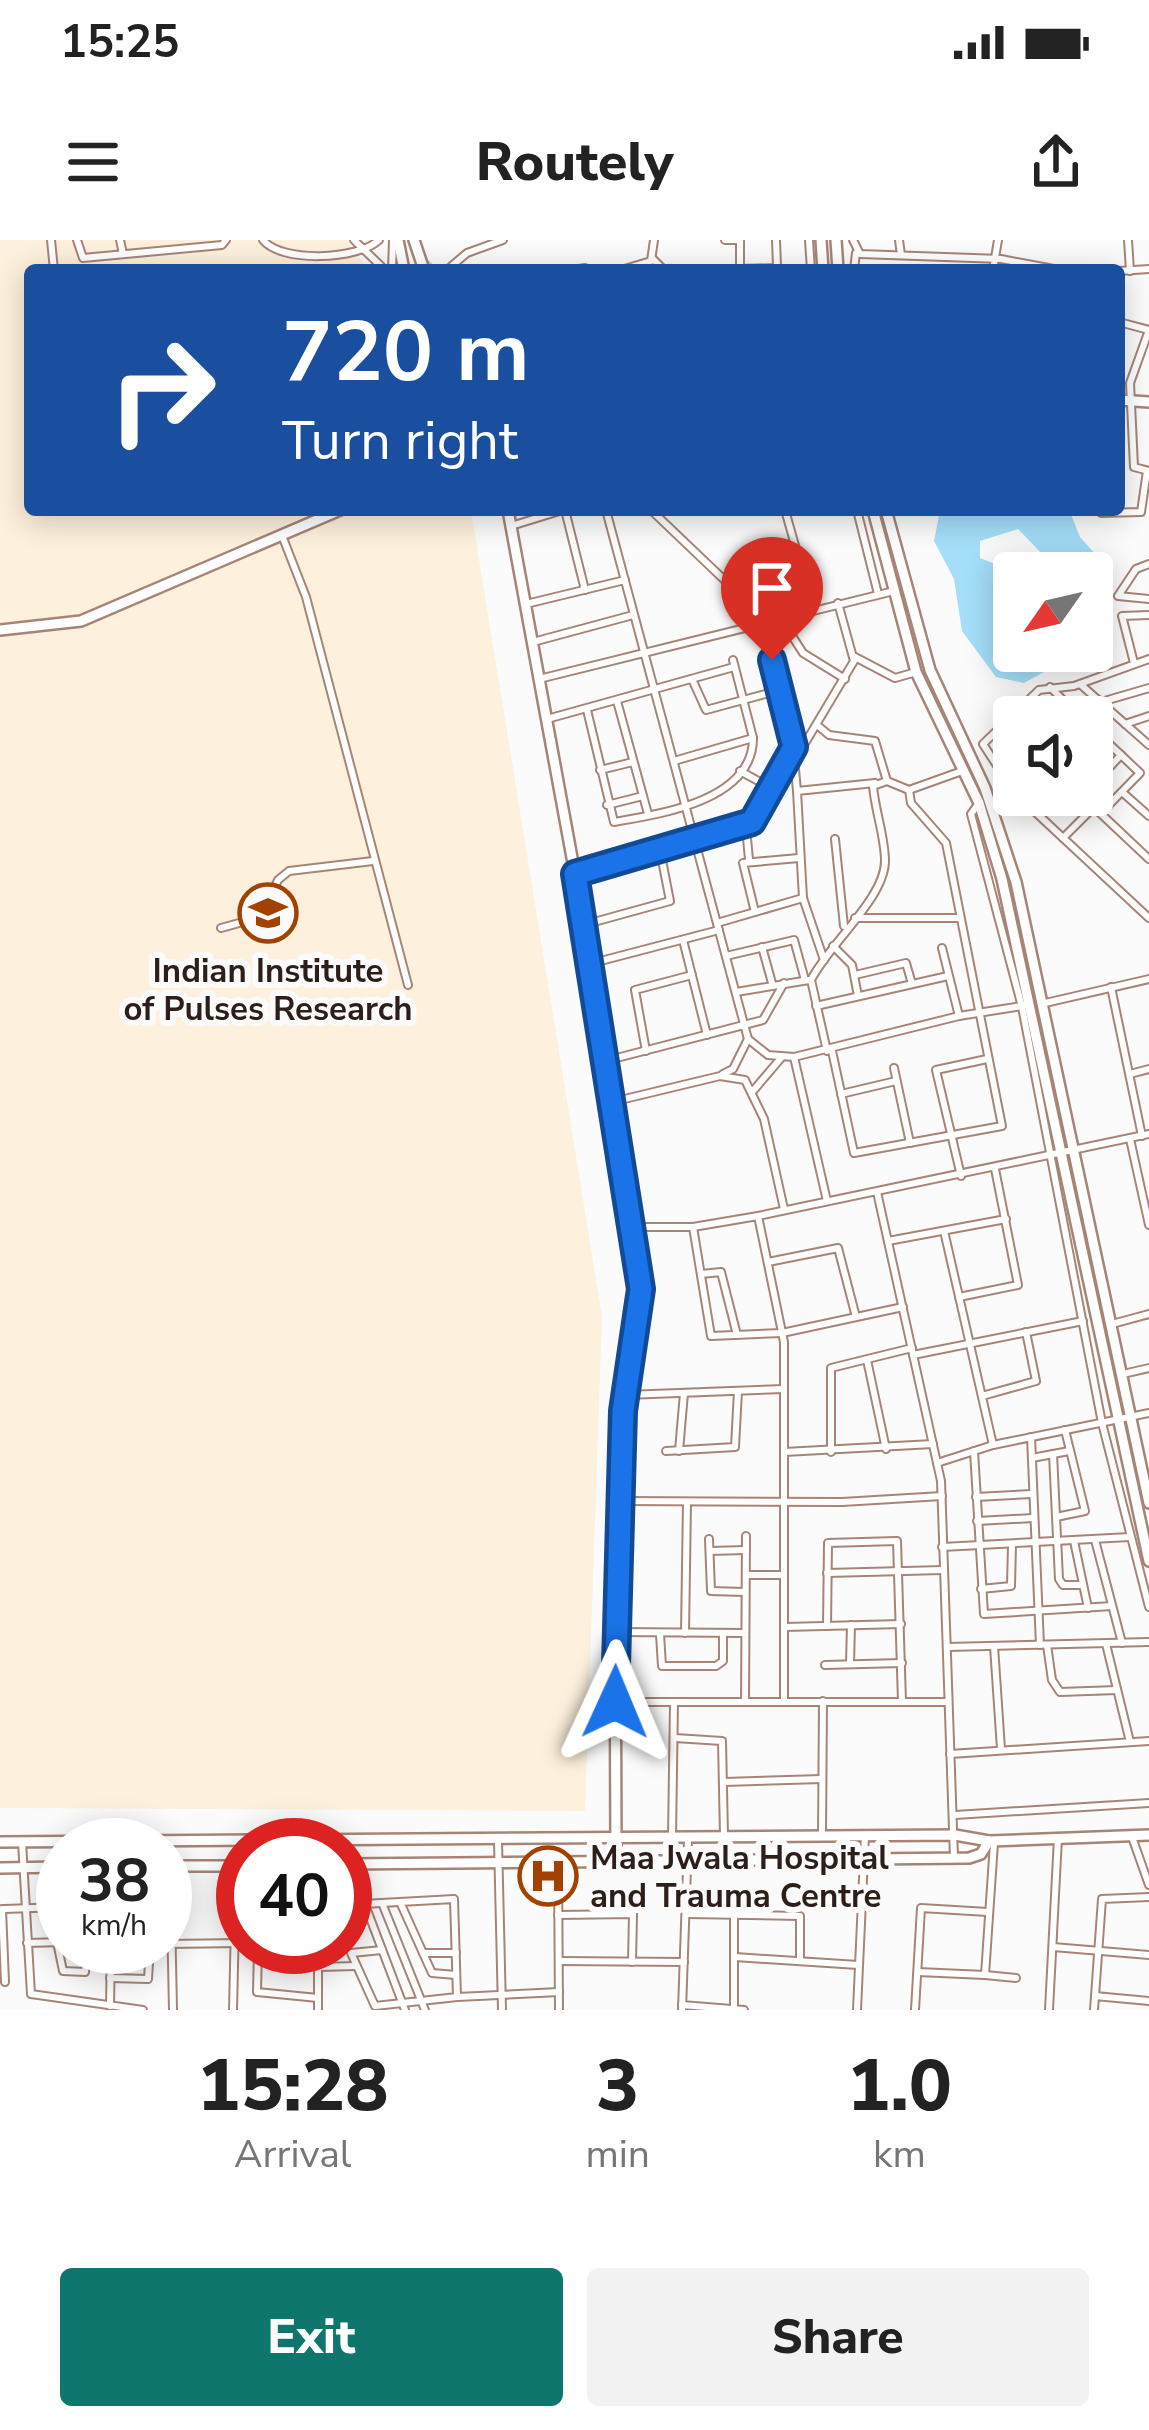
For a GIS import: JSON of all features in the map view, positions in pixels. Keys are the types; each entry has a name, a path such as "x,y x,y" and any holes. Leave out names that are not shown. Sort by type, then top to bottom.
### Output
{"street":[{"path":"77,240 81,258 177,245 222,245 226,240"},
{"path":"120,240 122,254"},
{"path":"148,240 150,252"},
{"path":"263,240 280,252 366,252 379,240"},
{"path":"355,240 381,264"},
{"path":"454,264 466,254 503,240"},
{"path":"654,240 653,259 658,264"},
{"path":"725,240 740,240 740,264"},
{"path":"853,240 855,264"},
{"path":"898,240 901,255"},
{"path":"994,264 998,240"},
{"path":"1128,240 1130,271"},
{"path":"856,253 994,258 1026,264"},
{"path":"638,264 653,259"},
{"path":"924,259 924,264"},
{"path":"1125,271 1149,269"},
{"path":"1125,397 1149,330"},
{"path":"1125,407 1134,466 1148,471 1144,510 1125,511"},
{"path":"0,630 81,621 328,516"},
{"path":"509,516 575,874 641,1289 626,1395 619,1501 616,1859"},
{"path":"511,526 544,516"},
{"path":"566,516 585,590"},
{"path":"608,516 746,1028 748,1039 733,1069 720,1076"},
{"path":"657,516 763,621 794,740 803,898 824,960"},
{"path":"787,516 813,609"},
{"path":"858,516 878,595"},
{"path":"875,516 916,671 979,803 1149,1561"},
{"path":"888,516 930,670 1001,829 1149,1503"},
{"path":"283,538 305,597 408,985"},
{"path":"1149,564 1136,569 1118,596 1149,599"},
{"path":"526,604 625,580"},
{"path":"539,679 895,591"},
{"path":"575,874 746,826 845,679 854,657 838,604"},
{"path":"533,642 634,614"},
{"path":"1134,663 1122,616 1149,615"},
{"path":"780,617 803,653 845,679"},
{"path":"854,657 895,678 916,671"},
{"path":"1036,696 1050,687 1080,684 1149,659"},
{"path":"547,719 734,664 753,738 740,771 725,790 686,805 614,822 587,710"},
{"path":"692,679 703,710 780,690"},
{"path":"1080,684 1094,696"},
{"path":"1050,687 1059,696"},
{"path":"1113,697 1149,688"},
{"path":"617,701 647,814"},
{"path":"1113,713 1148,744"},
{"path":"1125,724 1149,716"},
{"path":"817,724 829,735 875,741 887,781"},
{"path":"969,756 993,734"},
{"path":"674,760 753,738"},
{"path":"983,744 993,759"},
{"path":"1113,748 1149,782"},
{"path":"1113,763 1120,755"},
{"path":"600,770 633,762"},
{"path":"740,771 773,789"},
{"path":"797,790 887,781 909,790 963,771"},
{"path":"1113,798 1140,773"},
{"path":"736,992 808,980 882,885 885,857 875,783"},
{"path":"726,956 794,940 817,1006 854,1153 1002,1126 946,843 911,803 909,790"},
{"path":"1122,792 1149,816"},
{"path":"607,806 643,796"},
{"path":"1040,816 1149,918"},
{"path":"1063,838 1090,816"},
{"path":"1103,816 1149,859"},
{"path":"746,826 749,860"},
{"path":"835,839 844,929"},
{"path":"583,926 670,902 660,850"},
{"path":"755,912 743,866 749,860 799,858"},
{"path":"221,928 261,917 278,880 289,871 374,861"},
{"path":"589,964 683,940 803,898"},
{"path":"852,918 959,918"},
{"path":"683,940 707,1036"},
{"path":"833,946 855,975 858,996"},
{"path":"762,947 772,983"},
{"path":"942,948 959,1016"},
{"path":"855,975 906,964 912,984"},
{"path":"646,1051 634,990 692,975"},
{"path":"817,1006 948,976"},
{"path":"748,1039 781,1058 794,1057 959,1016 1043,1004 1149,979"},
{"path":"605,1061 746,1028 768,1016 784,983"},
{"path":"632,1227 693,1227 758,1216 1146,1135 1111,987"},
{"path":"794,1057 827,1202"},
{"path":"753,1091 781,1058"},
{"path":"961,1176 936,1070 987,1059"},
{"path":"894,1068 910,1143"},
{"path":"1130,1074 1149,1070"},
{"path":"612,1102 736,1075 753,1091 784,1209"},
{"path":"841,1094 897,1081"},
{"path":"1130,1138 1149,1225"},
{"path":"1058,1156 1102,1423 1149,1607"},
{"path":"959,1297 1018,1285 995,1169"},
{"path":"877,1192 942,1496 954,1858"},
{"path":"758,1216 782,1333 784,1702"},
{"path":"888,1241 1006,1219"},
{"path":"693,1227 709,1332 717,1338 782,1333 903,1307"},
{"path":"944,1231 993,1445"},
{"path":"768,1262 838,1248 856,1317"},
{"path":"701,1274 721,1271 736,1335"},
{"path":"1109,1324 1149,1314"},
{"path":"831,1452 831,1368 1083,1321"},
{"path":"982,1396 1036,1381 1026,1332"},
{"path":"867,1360 886,1449"},
{"path":"1119,1375 1149,1368"},
{"path":"626,1395 784,1389"},
{"path":"666,1451 735,1447 738,1391"},
{"path":"679,1450 685,1393"},
{"path":"938,1463 993,1445 1149,1413"},
{"path":"1057,1516 1084,1511 1065,1430"},
{"path":"1031,1437 1038,1611 1052,1681 1060,1692 1117,1690"},
{"path":"784,1452 933,1444"},
{"path":"974,1451 981,1589 987,1615 1112,1606"},
{"path":"1032,1458 1070,1451"},
{"path":"1053,1454 1060,1583 1083,1585"},
{"path":"976,1497 1033,1494"},
{"path":"619,1501 784,1503 942,1496"},
{"path":"686,1633 687,1502"},
{"path":"977,1521 1034,1518"},
{"path":"746,1536 746,1702"},
{"path":"942,1547 1130,1537"},
{"path":"709,1539 711,1591 746,1592"},
{"path":"827,1626 832,1540 895,1540 900,1571 902,1702"},
{"path":"1095,1540 1122,1643"},
{"path":"1074,1541 1088,1608"},
{"path":"981,1589 1011,1586 1012,1545"},
{"path":"710,1551 746,1550"},
{"path":"827,1573 943,1570"},
{"path":"746,1575 784,1575"},
{"path":"784,1628 901,1624"},
{"path":"850,1664 851,1625"},
{"path":"616,1632 745,1633"},
{"path":"661,1634 662,1666 716,1666 722,1661 723,1633"},
{"path":"947,1647 1149,1642"},
{"path":"1106,1644 1130,1742"},
{"path":"994,1646 1001,1749"},
{"path":"825,1665 902,1663"},
{"path":"822,1836 823,1701"},
{"path":"615,1702 946,1702"},
{"path":"672,1840 674,1702"},
{"path":"675,1738 722,1741 724,1840"},
{"path":"950,1754 1149,1741"},
{"path":"724,1782 822,1779"},
{"path":"954,1815 1149,1803"},
{"path":"1131,1834 1149,1885"},
{"path":"372,1851 498,1841 865,1835 992,1840 1149,1834"},
{"path":"857,2010 865,1835"},
{"path":"1049,2010 1058,1835"},
{"path":"688,1840 682,2008 744,2010"},
{"path":"372,1855 500,1863 975,1858 992,1840"},
{"path":"985,1975 992,1840"},
{"path":"498,1841 502,2010"},
{"path":"0,1842 216,1849"},
{"path":"22,1842 31,1994 67,2005 143,2010"},
{"path":"558,1860 559,2010"},
{"path":"0,1868 36,1868"},
{"path":"1094,2010 1102,1899 1149,1897"},
{"path":"372,1904 454,1899 457,1997"},
{"path":"400,1902 432,1973 456,1975"},
{"path":"382,1903 425,2010"},
{"path":"5,1982 1,1909 36,1908"},
{"path":"915,2010 921,1908 988,1912"},
{"path":"686,1914 800,1916 800,1961"},
{"path":"734,1914 734,2009"},
{"path":"558,1915 633,1915 632,1962"},
{"path":"372,1924 404,2007"},
{"path":"27,1943 36,1943"},
{"path":"1053,1948 1149,1955"},
{"path":"372,1950 382,1950"},
{"path":"423,1953 456,1953"},
{"path":"735,1957 858,1965"},
{"path":"559,1961 684,1962"},
{"path":"918,1972 1016,1978"},
{"path":"110,1974 110,2006"},
{"path":"110,1978 148,1979 148,1974"},
{"path":"171,1974 173,2010"},
{"path":"232,2010 236,1974"},
{"path":"257,1974 257,1992 318,1998"},
{"path":"318,1974 318,2010"},
{"path":"360,1974 375,2006 559,1992"},
{"path":"1095,1996 1149,2001"}],"shaded area":[{"name":"Indian Institute of Pulses Research","path":"0,240 347,240 364,264 24,264 24,516 472,516 602,1316 585,1811 0,1808"}],"water":[{"path":"939,516 1072,516 1080,537 1093,552 1040,552 1018,529 980,541 980,558 993,563 993,672 1044,672 1024,683 996,677 962,631 954,579 934,541"}],"waterway":[{"path":"424,258 430,264"}],"place":[{"name":"Indian Institute of Pulses Research","path":"268,913"},
{"name":"Maa Jwala Hospital and Trauma Centre","path":"548,1876"}],"route":[{"path":"615,1702 615,1571 623,1411 641,1289 575,874 752,822 794,747 772,660"}]}
